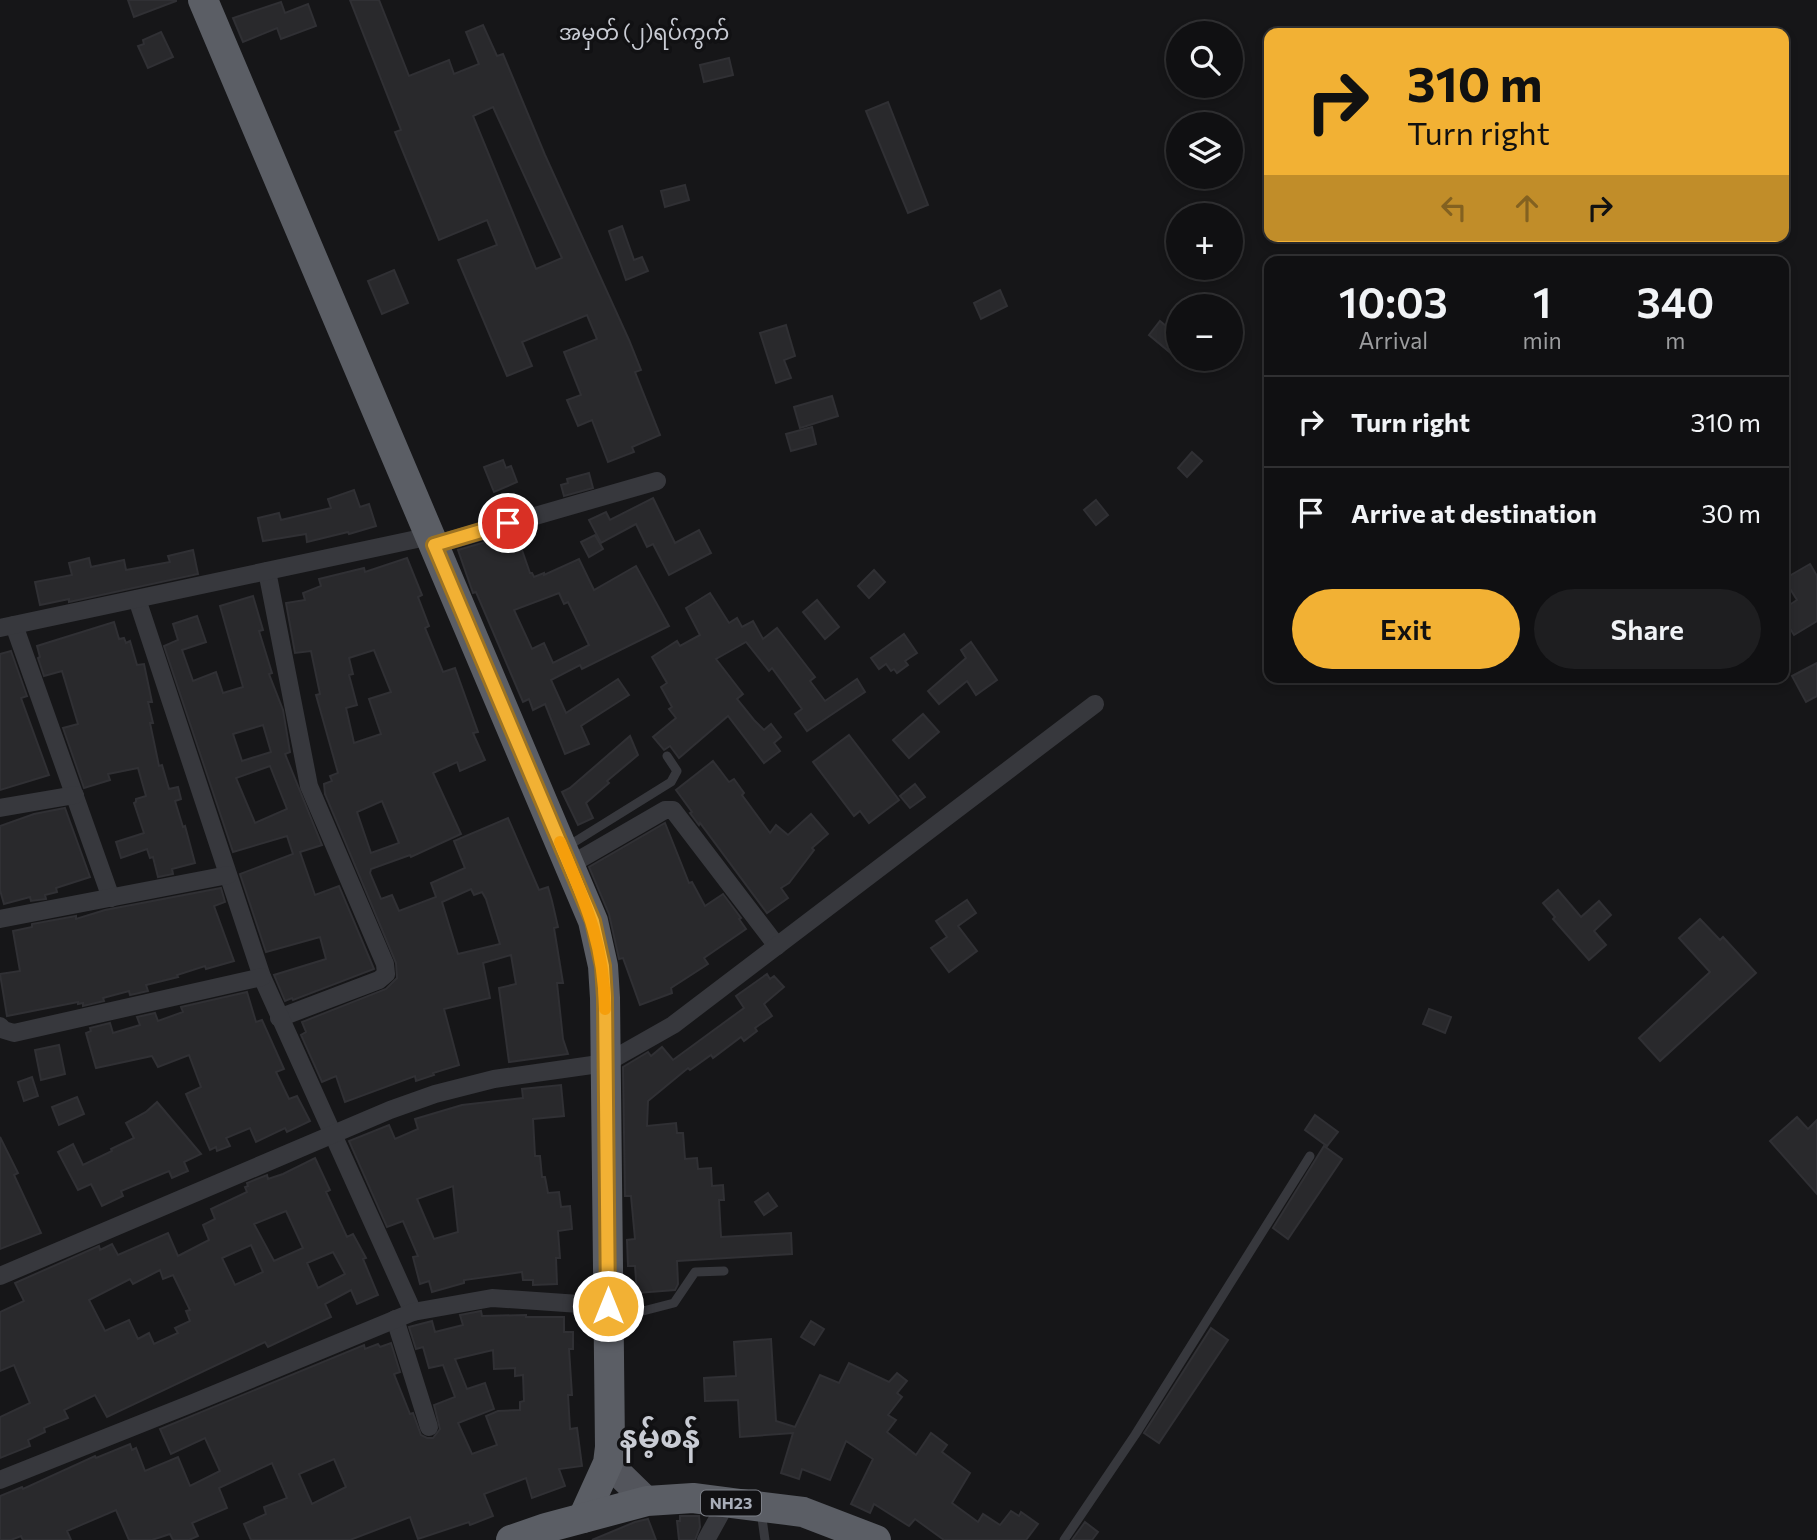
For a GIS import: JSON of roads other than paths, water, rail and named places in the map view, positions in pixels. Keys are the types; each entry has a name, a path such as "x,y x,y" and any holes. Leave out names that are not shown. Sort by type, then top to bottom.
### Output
{"highway":[{"path":"203,0 593,921 603,966 611,1447 608,1463 583,1518 511,1540"},
{"name":"NH23","path":"583,1518 647,1501 693,1498 803,1512 876,1540"}],"main road":[{"path":"608,1463 647,1501"}],"street":[{"path":"111,898 75,795 7,627 267,571 432,540 657,481"},
{"path":"267,571 309,786 385,964 386,974 279,1018"},
{"path":"137,599 262,978 413,1312"},
{"path":"0,1276 390,1110 494,1079 606,1063 673,1025 1094,704"},
{"path":"0,808 75,795"},
{"path":"566,857 665,810 673,810 777,946"},
{"path":"0,919 228,875"},
{"path":"0,1026 14,1033 262,978"},
{"path":"0,1479 413,1312 492,1298 608,1313"},
{"path":"395,1320 429,1427"},
{"path":"706,1540 727,1502"}],"lane":[{"path":"566,857 671,782 677,771 667,756"},
{"path":"1064,1540 1135,1435 1310,1156"},
{"path":"608,1313 674,1303 695,1272 724,1271"},
{"path":"760,1508 765,1540"}],"district":[{"name":"အမှတ် (၂)ရပ်ကွက်","path":"644,33"},
{"name":"နမ့်စန်","path":"660,1437"}]}
